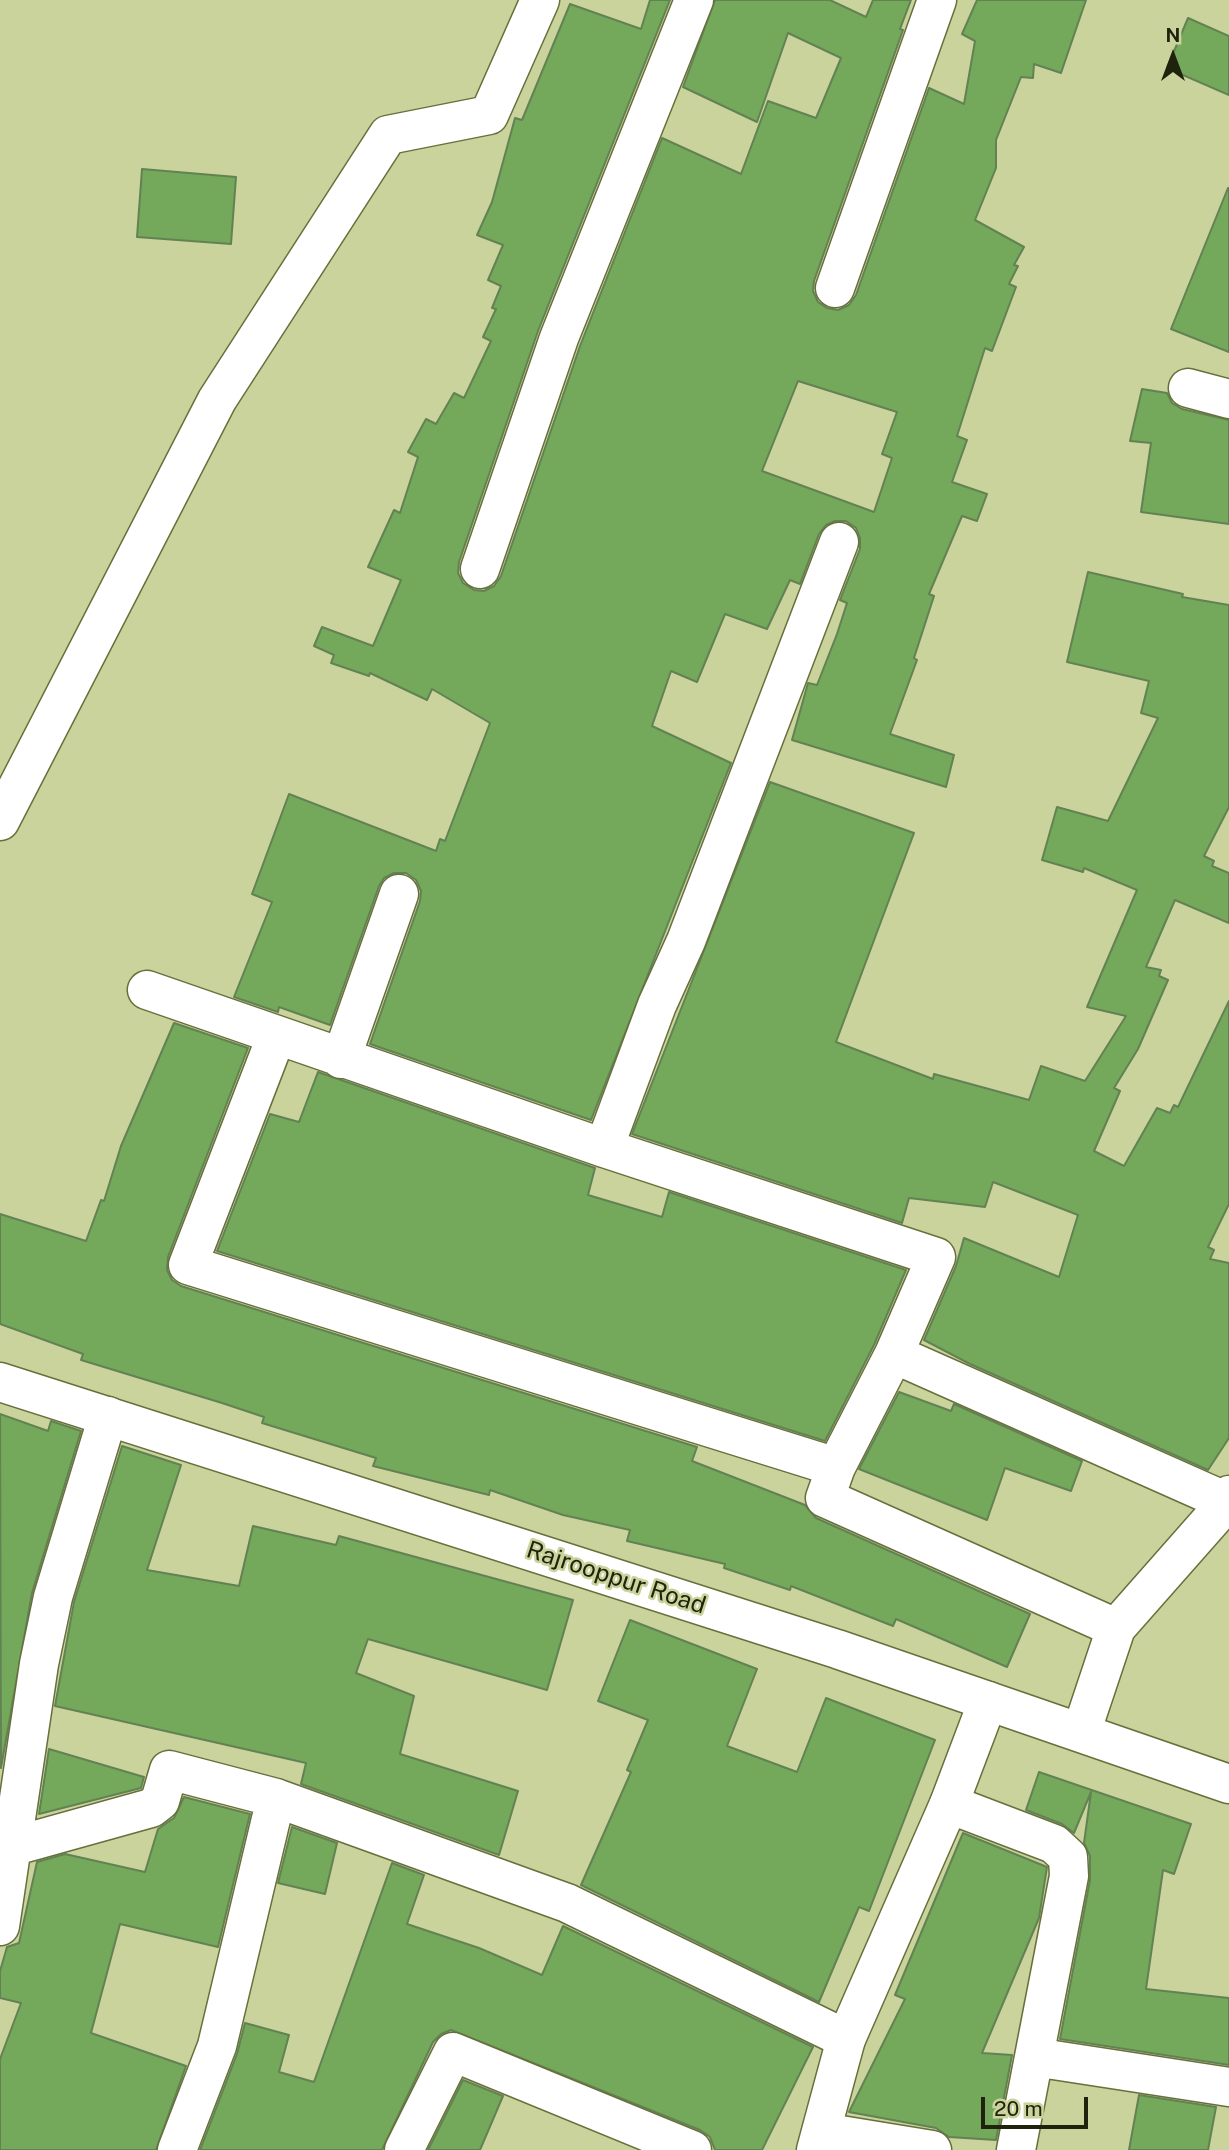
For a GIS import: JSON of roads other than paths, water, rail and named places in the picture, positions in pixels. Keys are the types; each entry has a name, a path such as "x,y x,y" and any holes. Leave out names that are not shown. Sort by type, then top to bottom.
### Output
{"street":[{"path":"0,821 217,400 388,135 489,115 540,0"},
{"path":"480,569 559,338 694,0"},
{"path":"835,288 937,0"},
{"path":"1188,388 1229,399"},
{"path":"604,1148 657,1005 686,941 839,542"},
{"path":"341,1059 399,894"},
{"path":"147,990 341,1059 936,1257 894,1354 836,1467 825,1498 1116,1628"},
{"path":"276,1037 188,1265 836,1467"},
{"path":"894,1354 1228,1498 1116,1628 1081,1733"},
{"name":"Rajrooppur Road","path":"0,1382 837,1649 1229,1784"},
{"path":"0,1926 6,1849 53,1597 108,1416"},
{"path":"932,2150 819,2141 846,2039 949,1804 988,1701"},
{"path":"6,1849 150,1808 160,1801 169,1770 276,1798 567,1903 846,2039"},
{"path":"177,2150 217,2046 276,1798"},
{"path":"949,1804 1054,1843 1068,1857 1069,1876 1016,2150"},
{"path":"404,2150 453,2052 650,2142 692,2150"},
{"path":"1034,2057 1229,2088"}]}
